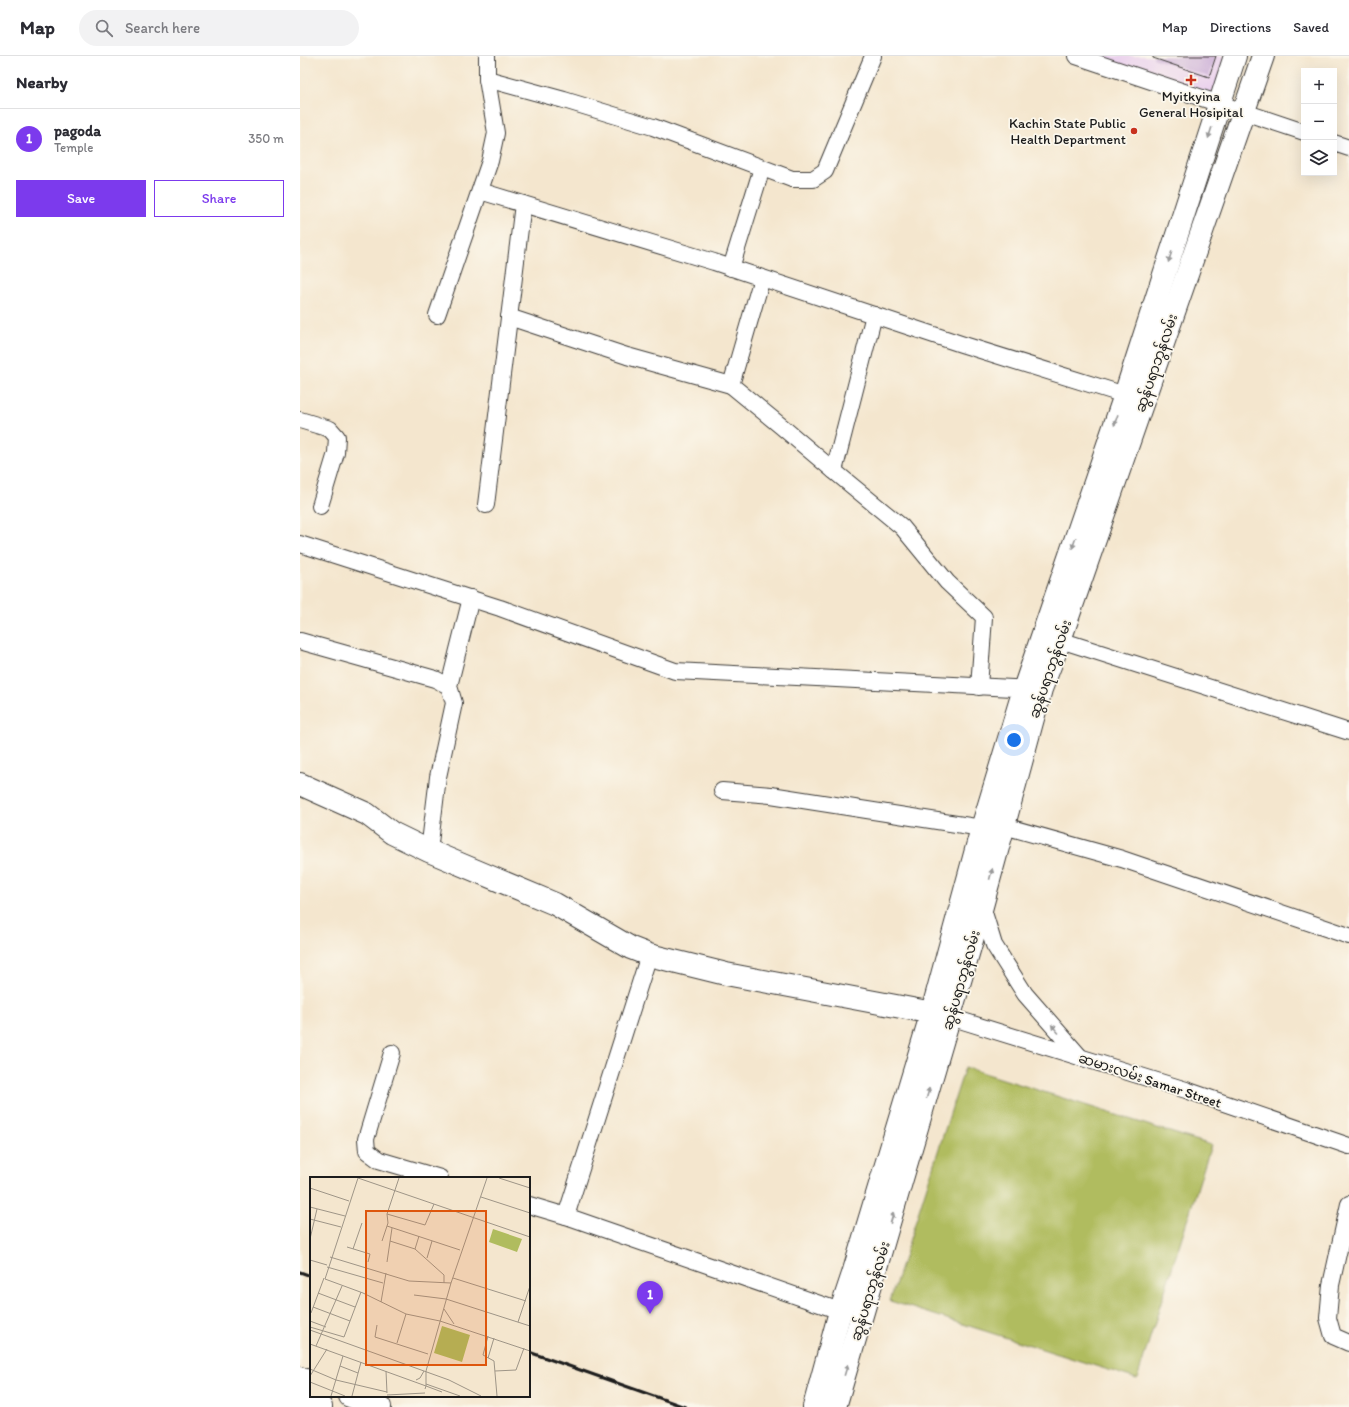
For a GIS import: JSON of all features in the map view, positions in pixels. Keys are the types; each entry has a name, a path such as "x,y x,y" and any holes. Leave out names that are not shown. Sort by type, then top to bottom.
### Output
{"main road":[{"name":"ဆွန်ပရာဘွန်လမ်း","path":"836,1407 941,1015 982,828 1033,689 1125,395 1235,56"},
{"name":"ဆွန်ပရာဘွန်လမ်း","path":"814,1407 840,1311 941,1015 982,906 1004,826 1033,689 1060,640 1262,56"},
{"path":"300,784 367,814 392,833 428,852 555,904 631,948 649,955 726,974 941,1015"},
{"path":"300,1378 310,1382"},
{"path":"343,1407 348,1397"},
{"path":"351,1397 380,1407"},
{"path":"300,1399 321,1407"}],"street":[{"path":"437,315 490,161 496,133 486,79 487,56"},
{"path":"486,79 564,100 652,127 792,179 813,179 825,171 872,56"},
{"path":"1076,56 1301,131"},
{"path":"1337,143 1349,148"},
{"path":"731,268 762,168"},
{"path":"480,191 731,268 961,344 1125,395"},
{"path":"486,504 523,204"},
{"path":"731,385 762,278"},
{"path":"834,471 874,315"},
{"path":"509,317 627,356 731,385 902,527 947,582 984,617 979,687"},
{"path":"300,420 330,429 337,437 336,453 320,506"},
{"path":"300,544 471,598 675,671 1033,689"},
{"path":"428,852 438,777 454,703 449,686 471,598"},
{"path":"1060,640 1349,732"},
{"path":"300,641 435,679 449,686"},
{"path":"722,791 771,795 982,828 1004,826 1122,859 1349,936"},
{"path":"982,906 994,944 1025,994 1081,1058"},
{"path":"566,1216 649,955"},
{"name":"ဆမားလမ်း Samar Street","path":"941,1015 1186,1090 1349,1146"},
{"path":"392,1053 366,1139 367,1151 379,1160 437,1177"},
{"path":"1349,1204 1331,1285 1328,1318 1333,1336 1349,1343"},
{"path":"530,1205 566,1216 840,1311"}],"shaded area":[{"name":"Myitkyina General Hosipital","path":"1089,56 1235,56 1220,105"}],"green space":[{"path":"965,1067 1211,1145 1137,1379 890,1301"}],"building":[{"path":"1153,56 1216,56 1209,77 1153,58"}],"railway":[{"path":"300,1272 310,1276"},
{"path":"530,1352 685,1407"}],"place":[{"name":"Myitkyina General Hosipital","path":"1191,80"},
{"name":"Kachin State Public Health Department","path":"1134,131"},
{"name":"pagoda","path":"650,1314"}]}
